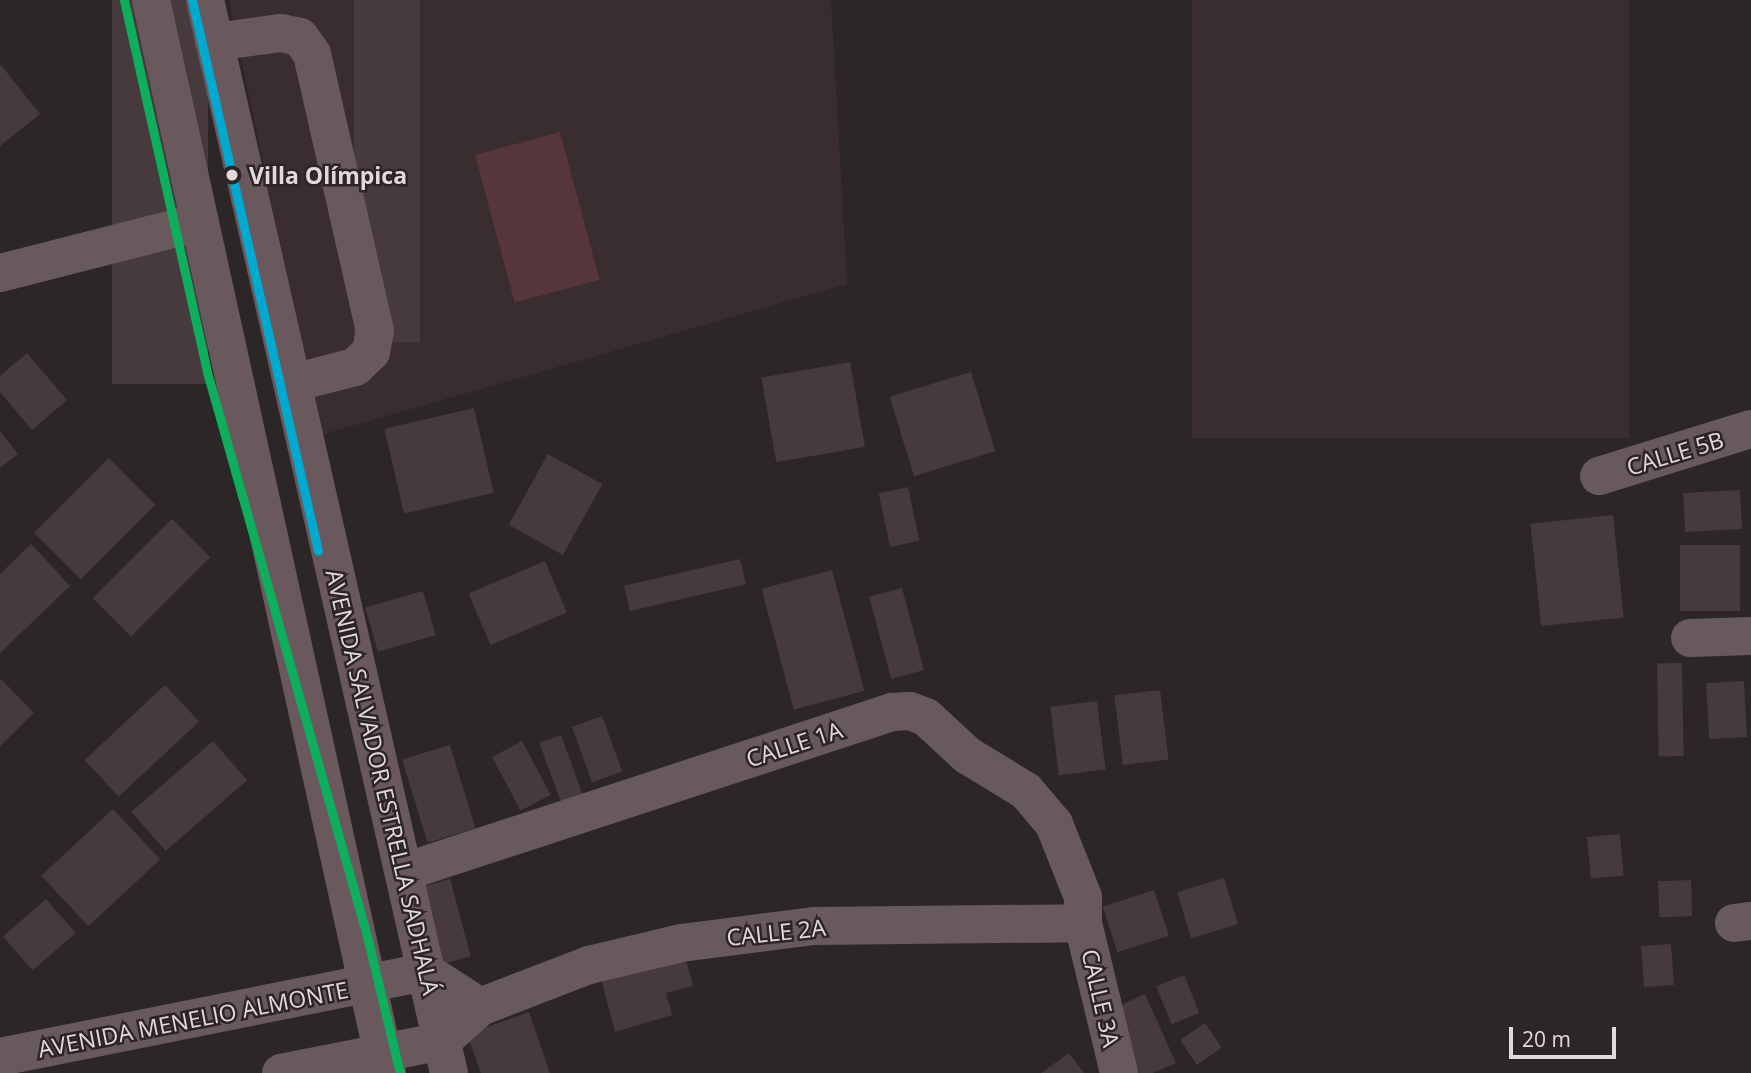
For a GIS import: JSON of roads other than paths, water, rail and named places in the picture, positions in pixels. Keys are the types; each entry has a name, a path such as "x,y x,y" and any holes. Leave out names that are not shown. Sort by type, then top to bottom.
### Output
{"main road":[{"path":"151,0 385,1062"},
{"name":"AVENIDA SALVADOR ESTRELLA SADHALÁ","path":"205,0 446,1057"}],"street":[{"path":"214,42 281,33 300,37 312,54 375,331 371,352 355,367 292,383"},
{"path":"0,273 200,222"},
{"name":"CALLE 5B","path":"1599,476 1751,429"},
{"path":"1690,638 1751,636"},
{"name":"CALLE 1A","path":"404,872 892,712 910,711 926,717 967,755 1026,791 1043,806 1083,897 1083,923"},
{"name":"CALLE 2A","path":"446,1057 480,1007 589,965 681,943 814,926 1083,923"},
{"name":"CALLE 3A","path":"1083,923 1119,1073"},
{"path":"426,972 480,1007"},
{"name":"AVENIDA MENELIO ALMONTE","path":"0,1058 426,972"},
{"path":"281,1073 446,1057"}],"place":[{"name":"Villa Olímpica","path":"232,175"}]}
